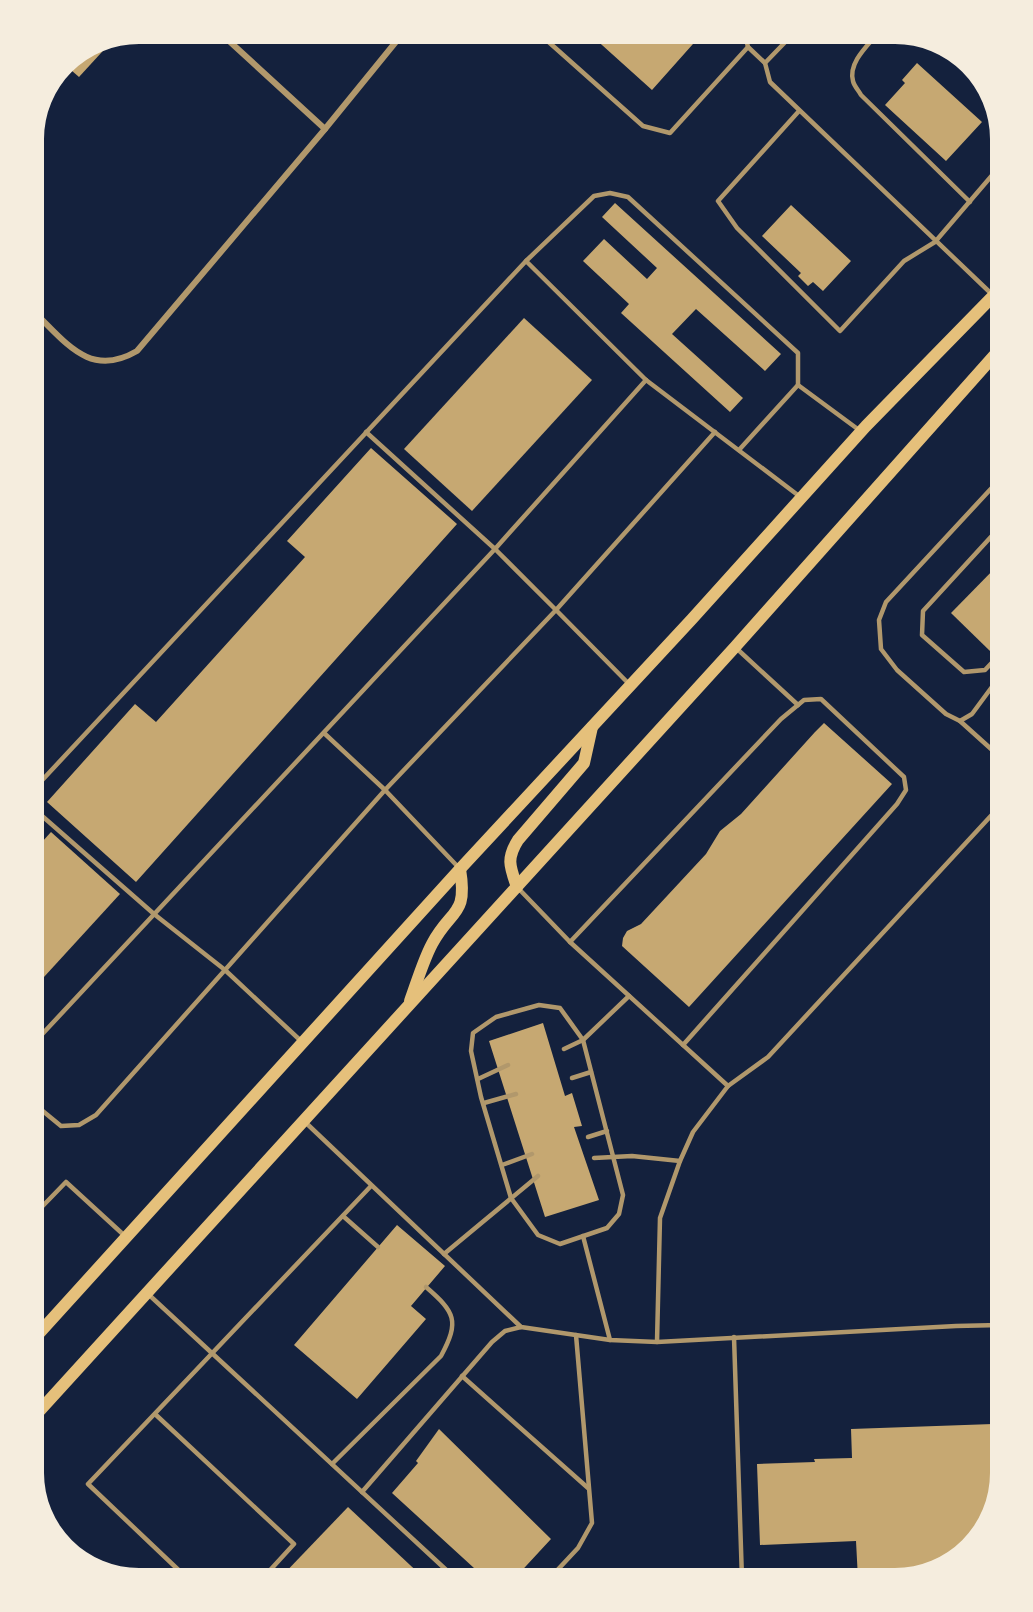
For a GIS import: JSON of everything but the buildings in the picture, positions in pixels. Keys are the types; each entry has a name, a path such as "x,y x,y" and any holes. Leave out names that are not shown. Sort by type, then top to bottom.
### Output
{"main road":[{"path":"44,1328 460,869 861,432 989,305"},
{"path":"44,1406 735,647 989,361"},
{"path":"517,887 509,864 510,852 584,763 592,726"},
{"path":"407,1007 432,943 461,904 463,887 460,869"}],"street":[{"path":"232,44 325,129"},
{"path":"44,322 76,353 94,360 111,361 125,358 137,351 394,44"}],"lane":[{"path":"551,44 643,126 670,133 748,47"},
{"path":"747,44 765,63 770,82 935,242 989,288"},
{"path":"765,63 783,44"},
{"path":"869,44 858,57 853,69 853,81 861,94 970,202"},
{"path":"799,111 718,201 737,228 840,331 904,261 935,242 989,179"},
{"path":"44,778 526,261 594,196 610,193 627,197 798,353 798,385 739,450"},
{"path":"526,261 646,380 801,498"},
{"path":"44,1032 495,549 646,380"},
{"path":"798,385 861,432"},
{"path":"366,432 495,549 630,685"},
{"path":"44,1112 61,1126 79,1125 96,1115 385,790 556,610 715,432"},
{"path":"989,491 886,602 879,620 881,649 897,670 946,714 960,721 989,747"},
{"path":"989,539 923,612 922,635 964,672 985,670 989,666"},
{"path":"735,647 798,705"},
{"path":"960,721 972,714 989,691"},
{"path":"570,942 781,719 804,700 821,699 904,777 906,790 889,813 683,1044"},
{"path":"324,733 385,790 460,869"},
{"path":"44,818 154,914 225,970 303,1043"},
{"path":"657,1342 660,1218 693,1132 728,1086 768,1057 989,818"},
{"path":"517,887 570,942 728,1086"},
{"path":"564,1049 583,1040 629,996"},
{"path":"539,1005 561,1008 583,1040 623,1195 619,1214 607,1228 560,1244 538,1235 511,1198 471,1051 473,1033 496,1017 539,1005"},
{"path":"478,1079 508,1065"},
{"path":"572,1078 591,1072"},
{"path":"484,1103 516,1094"},
{"path":"304,1121 521,1328"},
{"path":"588,1137 607,1131"},
{"path":"502,1165 532,1154"},
{"path":"594,1158 632,1156 680,1161"},
{"path":"444,1254 538,1176"},
{"path":"44,1205 66,1182 127,1237"},
{"path":"176,1568 88,1484 371,1186"},
{"path":"343,1216 378,1247"},
{"path":"583,1236 610,1340"},
{"path":"332,1464 441,1356 451,1337 454,1321 444,1303 426,1287"},
{"path":"147,1293 444,1568"},
{"path":"362,1492 492,1342 506,1331 521,1328 610,1340 657,1342 989,1325"},
{"path":"559,1568 578,1548 592,1523 576,1335"},
{"path":"734,1337 742,1568"},
{"path":"462,1376 589,1488"},
{"path":"155,1414 294,1544 272,1568"}]}
